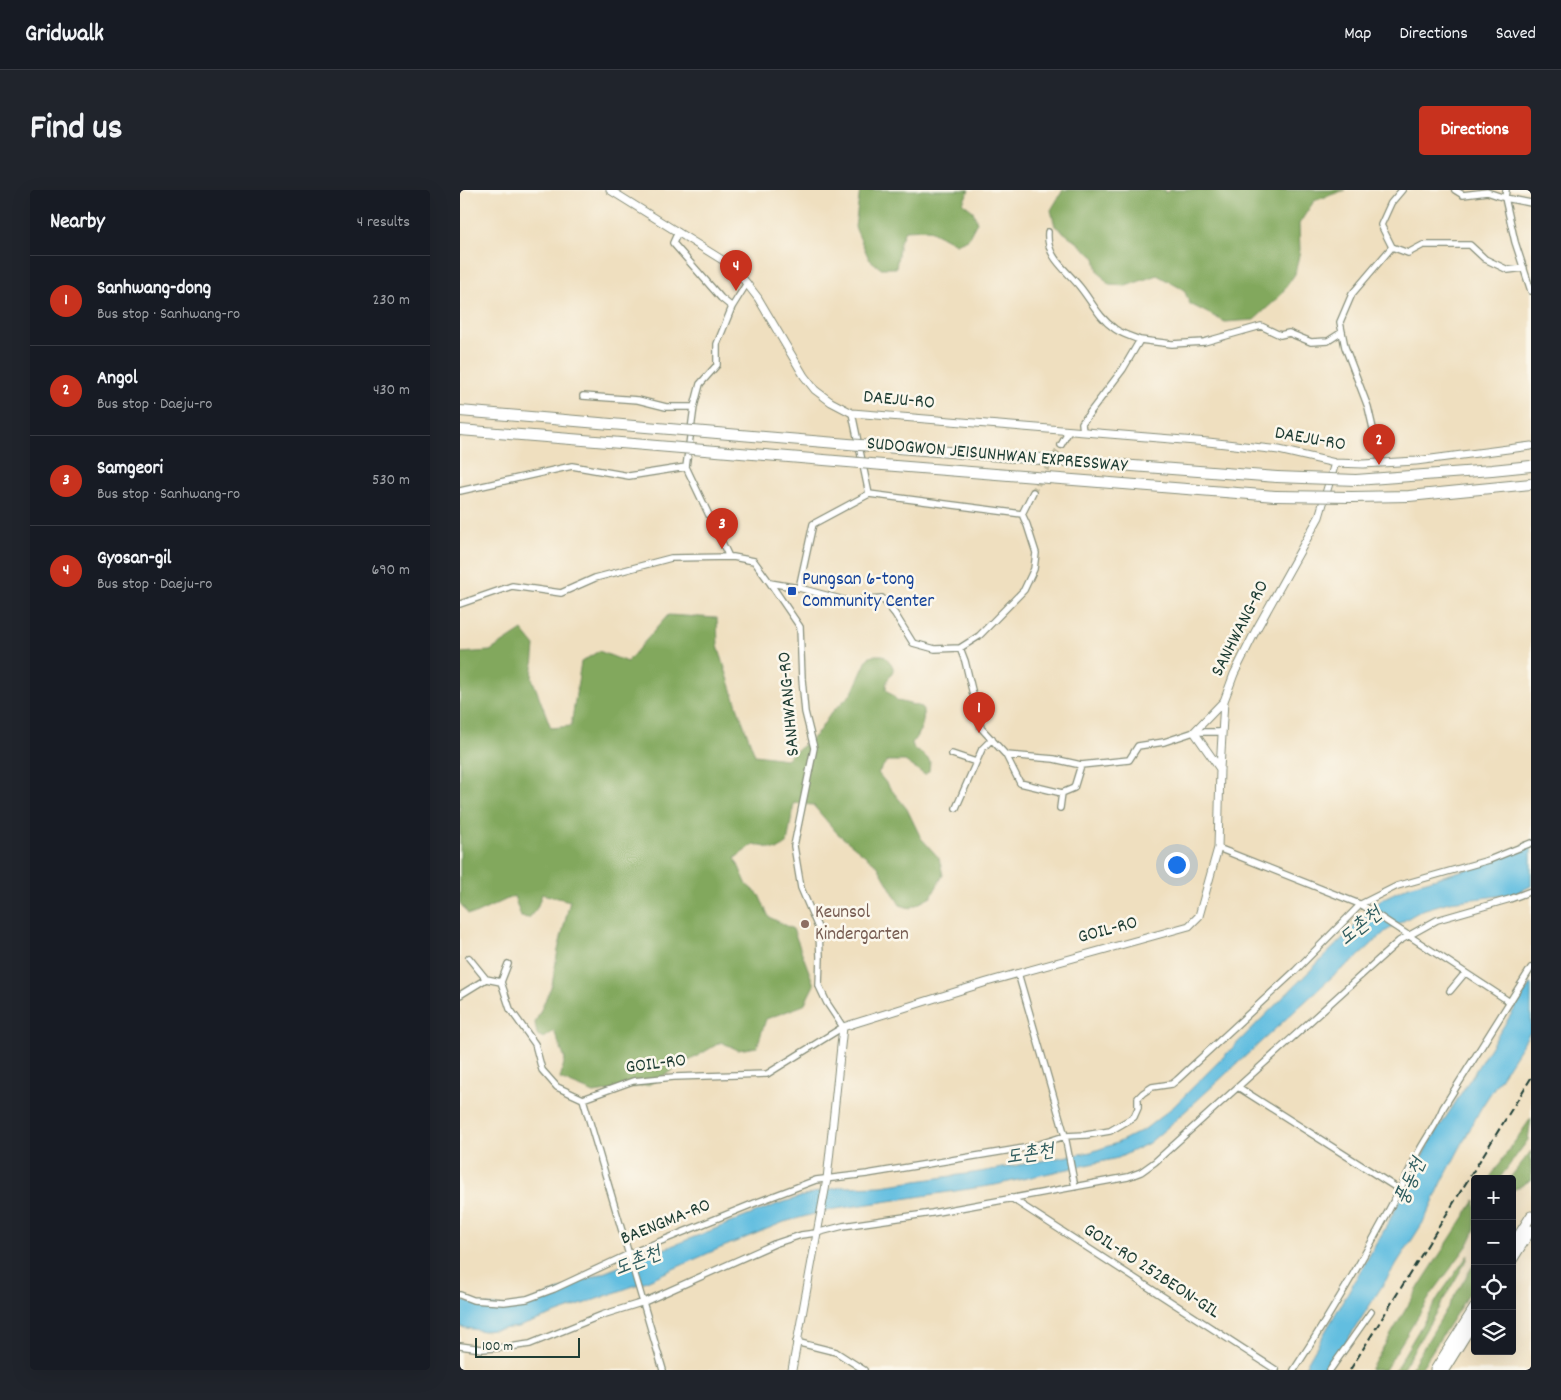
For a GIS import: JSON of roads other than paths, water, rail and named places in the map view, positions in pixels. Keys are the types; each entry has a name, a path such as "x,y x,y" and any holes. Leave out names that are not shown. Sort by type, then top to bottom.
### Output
{"highway":[{"name":"SUDOGWON JE1SUNHWAN EXPRESSWAY","path":"460,411 884,447 1276,477 1356,480 1531,466"},
{"name":"SUDOGWON JE1SUNHWAN EXPRESSWAY","path":"460,430 1275,496 1409,496 1531,484"}],"main road":[{"path":"1516,1240 1531,1216"},
{"path":"1516,1254 1531,1230"},
{"path":"1435,1370 1473,1310"},
{"path":"1444,1370 1471,1326"}],"street":[{"name":"DAEJU-RO","path":"610,190 724,261 758,298 804,376 815,390 830,402 852,413 1208,442 1279,450 1336,463 1416,461 1531,446"},
{"path":"1402,190 1391,203 1381,225 1392,247 1408,253 1423,245 1470,245 1485,259 1508,270 1524,268"},
{"path":"1455,190 1463,195 1487,192 1505,198 1531,202"},
{"path":"1506,190 1505,198 1531,291"},
{"path":"678,232 673,244 721,298 732,307"},
{"path":"1048,232 1047,240 1052,254 1064,271 1080,286 1100,316 1116,330 1140,340 1172,344 1204,342 1261,326 1280,335 1288,333 1311,342 1328,341 1342,332"},
{"path":"1381,463 1368,407 1345,347 1340,322 1352,294 1392,247"},
{"path":"729,558 686,467 694,407 700,384 717,364 717,344 732,307 747,284"},
{"path":"1083,432 1082,423 1123,369 1140,340"},
{"path":"582,396 638,400 666,407 694,407"},
{"path":"852,413 869,494"},
{"path":"1060,445 1069,431"},
{"name":"SANHWANG-RO","path":"1222,732 1224,701 1234,674 1255,632 1319,517 1336,463"},
{"path":"460,491 572,466 629,476 686,467"},
{"path":"1022,514 1033,492"},
{"path":"799,588 813,524 869,494 1022,514"},
{"path":"770,583 799,588 848,601 882,598 896,614 913,643 935,649 960,648 979,636 1024,590 1028,583 1034,569 1036,553 1022,514"},
{"name":"SANHWANG-RO","path":"460,604 512,586 561,593 595,578 671,558 754,560 800,627 805,712 814,748 794,846 802,888 819,930 820,986 827,1003 843,1027"},
{"path":"960,648 980,728 1006,754 1020,783 1062,793 1074,788 1082,765"},
{"path":"1194,732 1224,701"},
{"path":"1194,732 1220,769"},
{"path":"1006,754 1054,759 1082,765 1129,760 1138,746 1164,742 1194,732 1222,732"},
{"name":"GOIL-RO","path":"583,1099 633,1081 674,1077 767,1074 843,1027 1018,973 1189,926 1199,916 1218,848 1222,732"},
{"path":"956,808 982,748 992,740"},
{"path":"952,754 976,762"},
{"path":"1060,808 1062,793"},
{"path":"1362,904 1397,886 1489,860 1531,843"},
{"path":"1218,848 1362,904 1510,1002"},
{"path":"460,1346 482,1348 530,1344 602,1315 644,1302 774,1244 802,1235 843,1226 1075,1187 1128,1177 1141,1172 1155,1162 1399,941 1437,920 1503,902 1531,891"},
{"name":"BAENGMA-RO","path":"460,1295 473,1300 487,1301 504,1302 527,1299 791,1189 1110,1131 1134,1117 1138,1108 1138,1098 1143,1093 1152,1087 1172,1084 1295,971 1362,904"},
{"path":"468,958 486,979 501,982"},
{"path":"508,964 501,982 510,1009 535,1044 542,1070 557,1088 583,1099 663,1370"},
{"path":"1294,1370 1327,1319 1400,1190 1443,1108 1531,968"},
{"path":"1018,973 1066,1138 1075,1187"},
{"path":"1450,991 1465,973"},
{"path":"460,995 486,979"},
{"path":"792,1370 826,1182 843,1027"},
{"path":"1238,1087 1400,1190"},
{"name":"GOIL-RO 252BEON-GIL","path":"1011,1198 1276,1370"},
{"path":"1330,1370 1371,1312"},
{"path":"796,1342 836,1352 864,1370"}],"water":[{"name":"도촌천","path":"1531,845 1531,886 1514,894 1449,902 1422,910 1386,931 1333,976 1149,1143 1118,1158 995,1185 829,1210 784,1222 642,1283 518,1327 484,1331 460,1327 460,1300 493,1306 527,1303 778,1204 813,1193 842,1187 881,1186 980,1172 1091,1152 1117,1143 1145,1129 1173,1107 1382,899 1409,886 1478,866"},
{"name":"풍동천","path":"1531,983 1531,1031 1481,1108 1443,1180 1424,1221 1328,1370 1303,1370 1387,1225 1427,1147"}],"tunnel":[{"path":"1033,492 1061,445"}],"railway":[{"path":"1350,1370 1531,1078"}],"place":[{"name":"Gyosan-gil","path":"736,291"},
{"name":"Angol","path":"1379,465"},
{"name":"Samgeori","path":"722,549"},
{"name":"Pungsan 6-tong Community Center","path":"792,591"},
{"name":"Sanhwang-dong","path":"979,733"},
{"name":"Keunsol Kindergarten","path":"805,924"}]}
